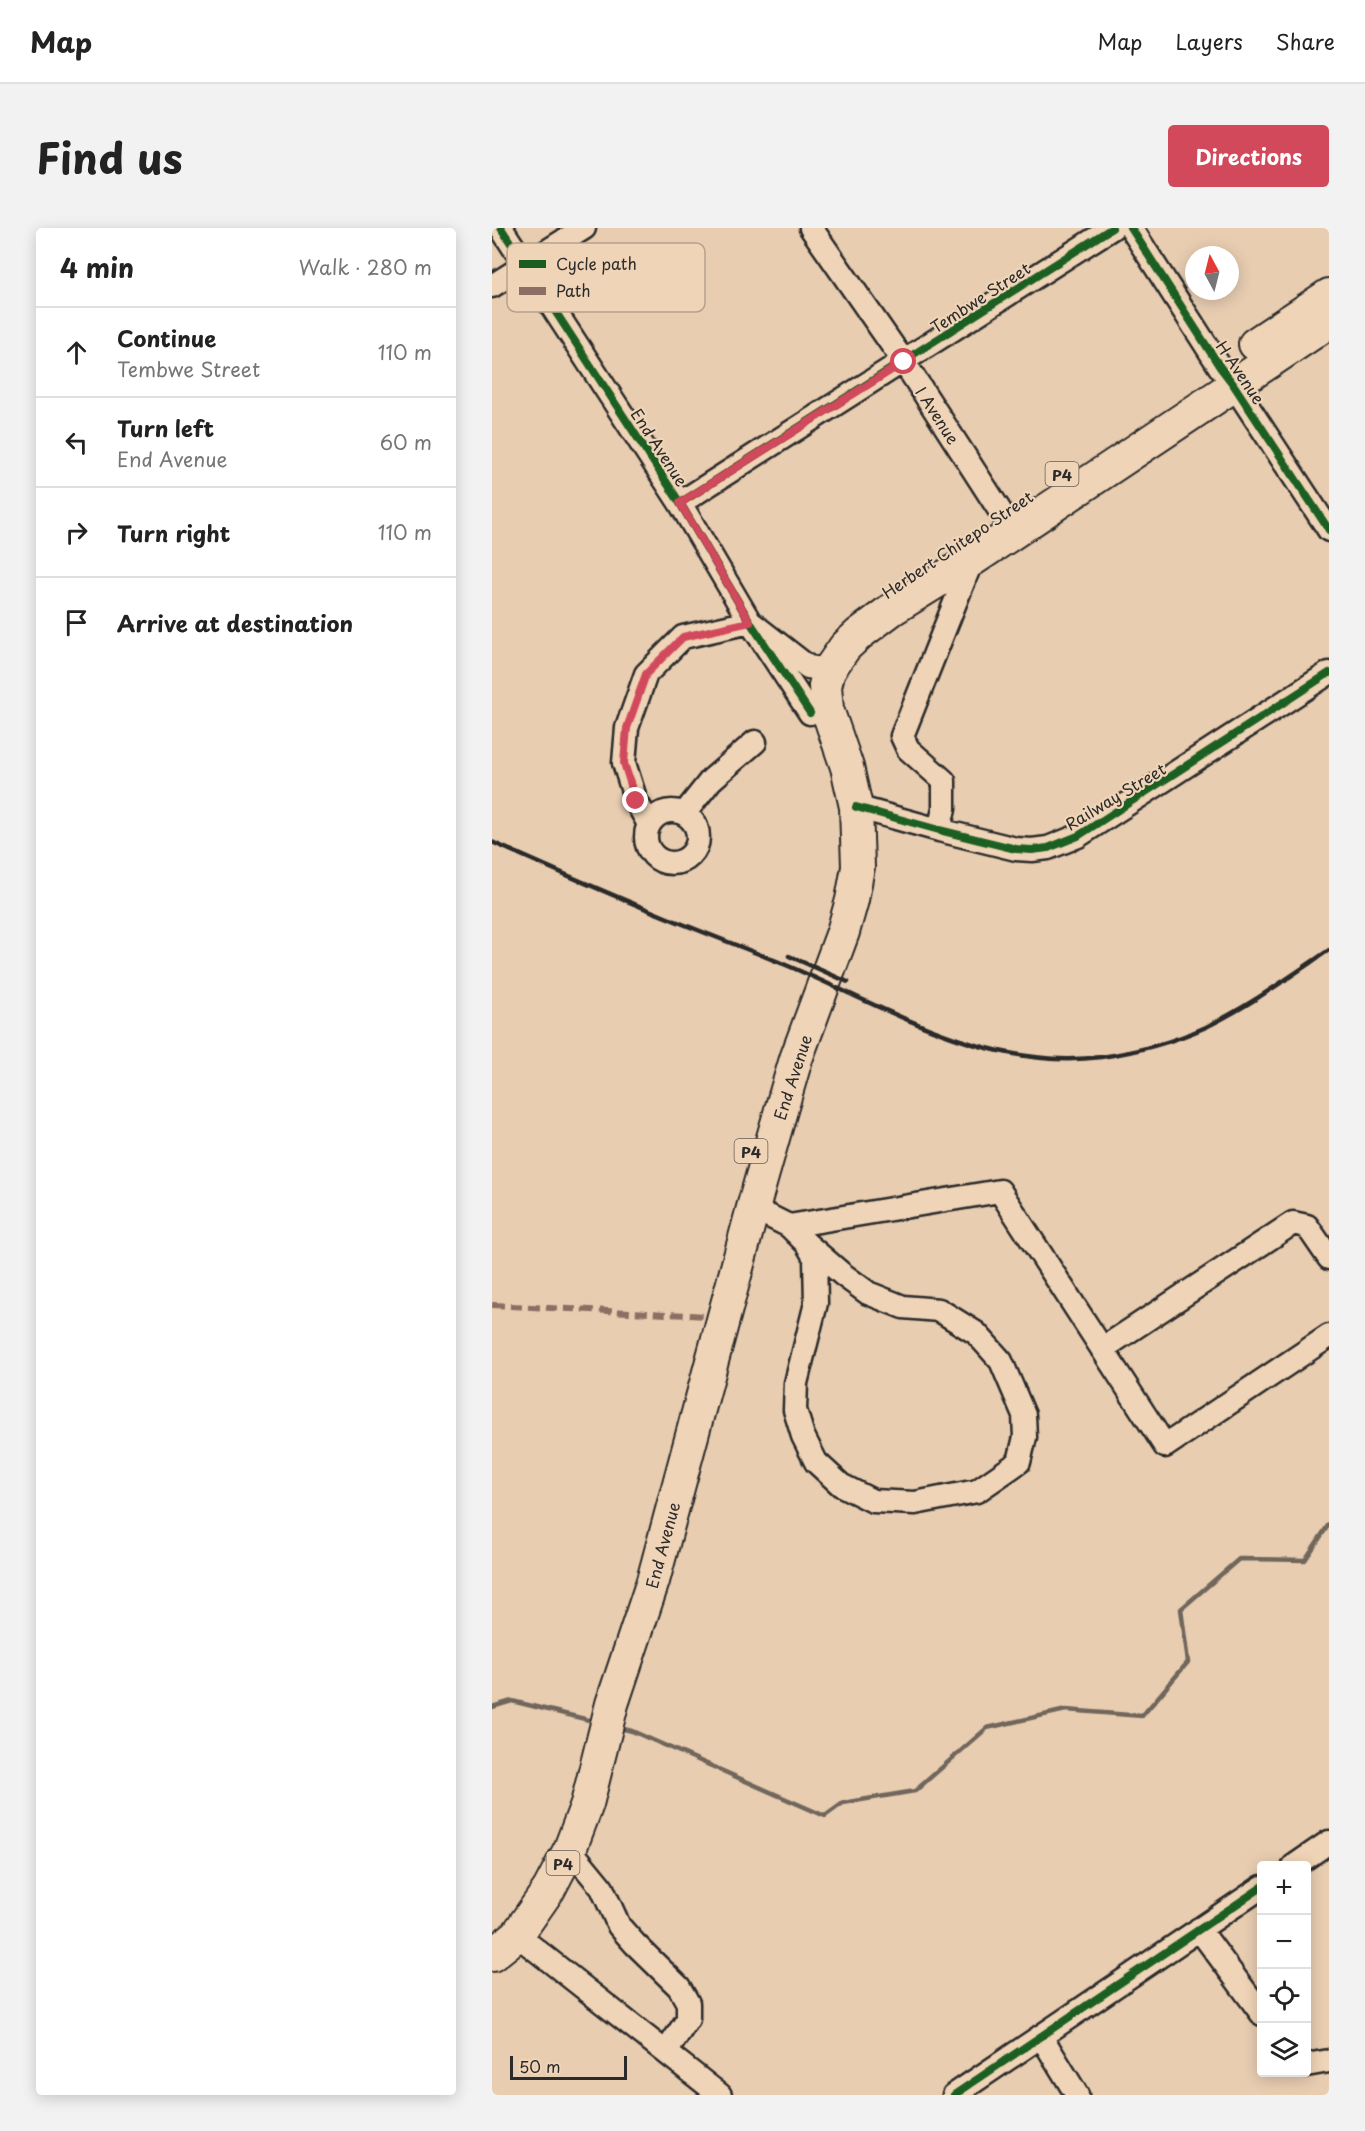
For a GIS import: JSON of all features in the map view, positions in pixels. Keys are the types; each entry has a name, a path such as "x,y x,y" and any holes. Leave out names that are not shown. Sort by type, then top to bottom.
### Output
{"highway":[{"name":"Herbert Chitepo Street","path":"818,669 891,610 972,560 1227,376 1329,295"},
{"name":"Herbert Chitepo Street","path":"818,669 823,641 843,621 1002,514 1227,376 1329,321"},
{"name":"End Avenue","path":"632,1641 635,1604 741,1184 771,1083 840,890 844,860 844,828 835,781 810,713 806,689 818,669"},
{"name":"End Avenue","path":"492,1955 517,1935 549,1888 570,1849 587,1804 612,1704 653,1581 753,1208 796,1059 843,932 852,900 858,867 856,807 847,767 826,709 825,686 818,669"}],"street":[{"name":"End Avenue","path":"501,228 511,243"},
{"path":"561,243 584,228"},
{"name":"I Avenue","path":"811,228 904,362 1002,514"},
{"name":"Tembwe Street","path":"680,503 1112,228"},
{"name":"H Avenue","path":"1131,228 1329,530"},
{"path":"492,286 507,277"},
{"name":"End Avenue","path":"556,312 680,503 750,622 810,713"},
{"path":"939,830 944,809 944,781 908,749 902,736 972,560"},
{"name":"End Avenue","path":"750,622 818,669"},
{"path":"649,824 636,801 624,763 627,728 646,674 683,637 750,622"},
{"name":"Railway Street","path":"856,807 1016,849 1048,848 1078,837 1329,674"},
{"path":"684,814 711,780 755,742"},
{"path":"668,811 684,814 696,827 697,844 693,852 679,862 662,861 649,850 646,833 649,824 654,818 668,811"},
{"path":"789,1226 1000,1191 1166,1446 1329,1336"},
{"path":"753,1208 789,1226 842,1275 868,1293 903,1306 939,1310 976,1333 1000,1361 1024,1415 1025,1437 1019,1462 977,1491 915,1503 873,1501 841,1485 816,1462 803,1437 795,1410 796,1383 816,1303 815,1258 807,1244"},
{"path":"1102,1349 1293,1223 1307,1226 1329,1258"},
{"path":"1301,1861 1329,1842"},
{"path":"570,1849 602,1888 619,1926 679,1987 688,2003 688,2019 666,2052"},
{"path":"954,2095 1257,1890"},
{"path":"1199,1929 1257,2007"},
{"path":"517,1935 720,2095"},
{"path":"1041,2036 1077,2095"},
{"path":"1311,2065 1329,2061"}],"waterway":[{"path":"616,1727 632,1731 825,1816 843,1803 915,1791 987,1728 1066,1710 1142,1716 1188,1662 1181,1609 1239,1559 1305,1560 1329,1524"},
{"path":"492,1707 512,1701 597,1722"}],"railway":[{"path":"492,842 646,909 786,965 900,1017 978,1046 1018,1055 1059,1059 1101,1057 1168,1042 1206,1027 1238,1010 1329,950"},
{"path":"789,956 848,982"}],"marked path":[{"path":"492,1305 707,1316"}],"cycle path":[{"path":"501,228 511,243"},
{"path":"680,503 1112,228"},
{"path":"1131,228 1329,530"},
{"path":"556,312 680,503 750,622 810,713"},
{"path":"856,807 1016,849 1048,848 1078,836 1329,673"},
{"path":"954,2095 1257,1890"}],"route":[{"path":"636,801 624,763 627,728 646,674 683,637 750,622 680,503 904,362"}]}
